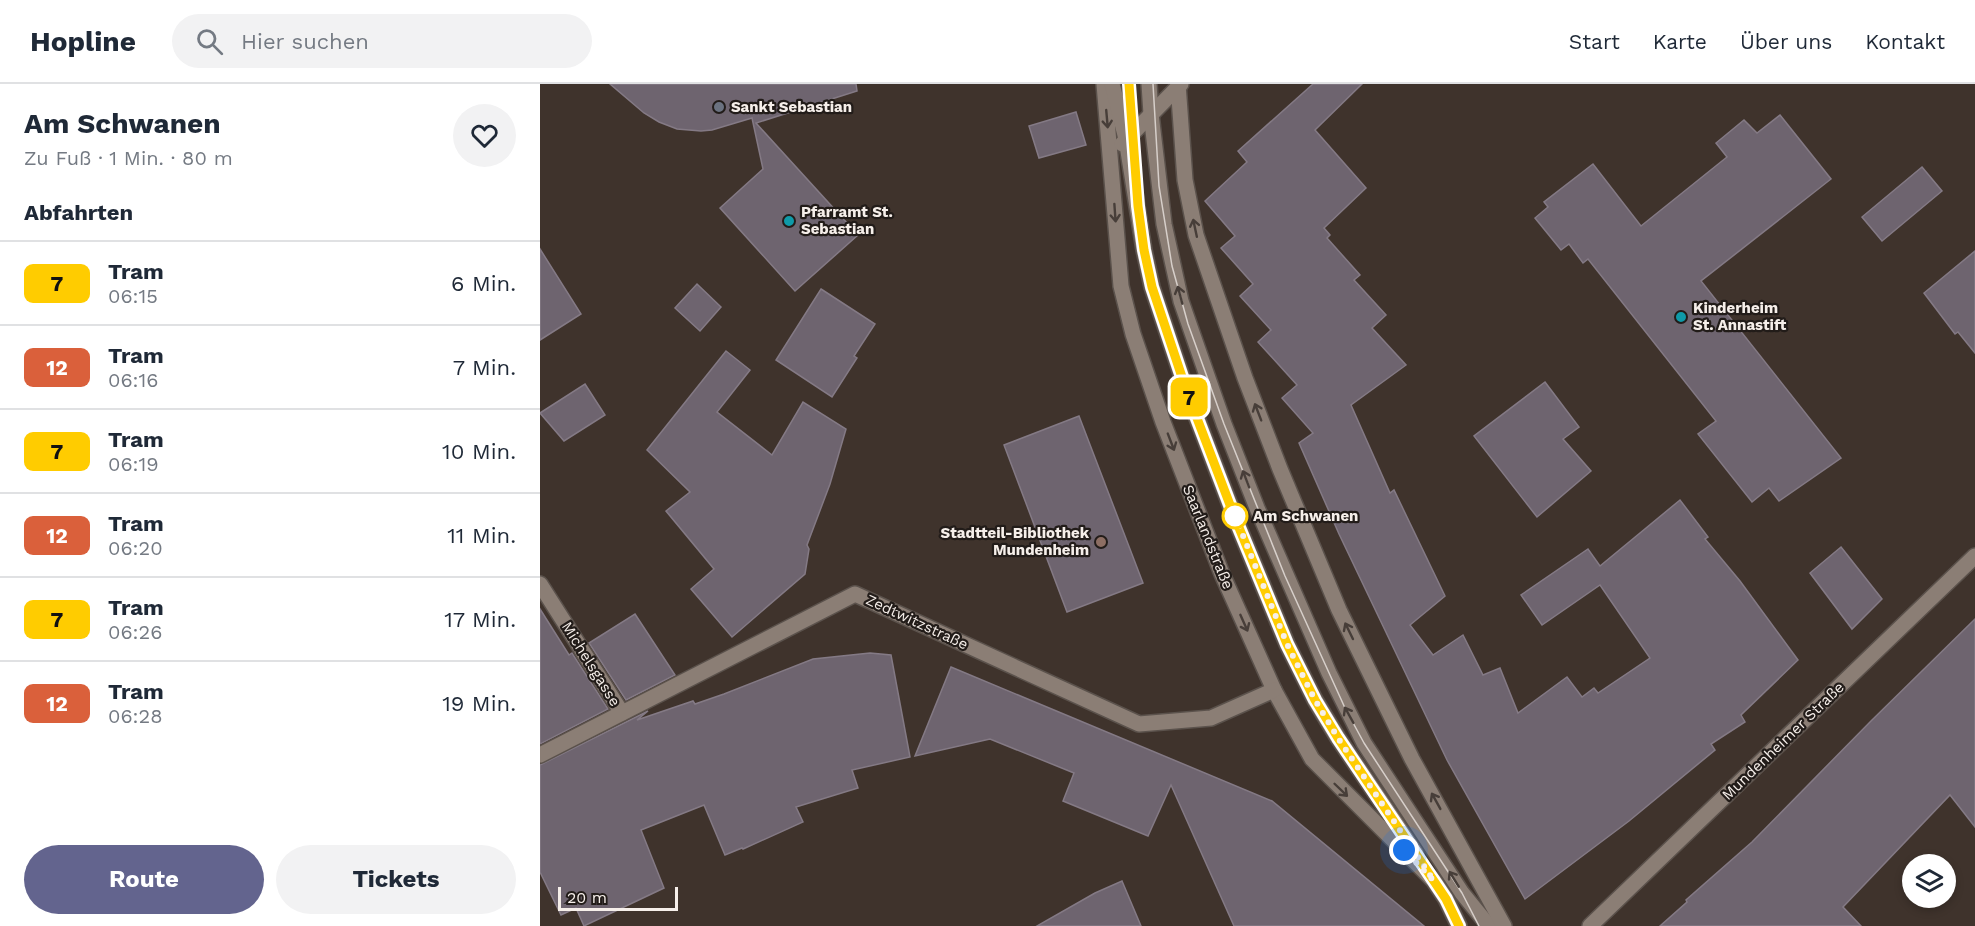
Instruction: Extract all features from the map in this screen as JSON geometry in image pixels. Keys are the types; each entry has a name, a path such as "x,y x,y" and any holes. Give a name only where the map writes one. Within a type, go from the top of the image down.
{"street":[{"name":"Saarlandstraße","path":"1104,84 1121,286 1133,334 1163,422 1222,574 1274,690 1312,759 1434,881 1459,926"},
{"path":"1112,84 1126,139 1144,250 1161,318 1235,518 1287,644 1315,700 1434,881"},
{"path":"1149,84 1150,114 1164,224 1181,301 1224,424 1261,517 1329,673 1364,743 1462,893 1489,926"},
{"path":"1110,155 1179,85"},
{"path":"1179,85 1185,180 1196,235 1245,378 1280,469 1339,610 1412,759 1504,926"},
{"name":"Mundenheimer Straße","path":"1590,926 1975,556"},
{"name":"Michelsgasse","path":"540,584 622,713"},
{"name":"Zedtwitzstraße","path":"540,755 855,594 1139,724 1210,718 1274,690"}],"building":[{"path":"610,84 856,84 857,91 756,123 858,235 795,291 720,208 763,169 752,118 712,130 677,129 644,113"},
{"path":"1313,84 1362,84 1315,130 1366,188 1324,228 1330,235 1327,238 1360,275 1354,280 1386,315 1372,328 1406,365 1351,405 1390,493 1394,490 1445,596 1410,625 1433,655 1463,635 1483,675 1500,668 1518,713 1567,677 1582,697 1594,688 1598,693 1650,658 1600,585 1542,625 1521,595 1588,549 1600,566 1680,500 1708,537 1705,539 1740,581 1798,660 1741,715 1745,722 1711,744 1715,750 1629,821 1525,899 1447,760 1339,534 1299,443 1313,433 1282,398 1297,385 1258,342 1271,330 1240,296 1253,284 1221,248 1235,236 1205,201 1247,162 1238,151"},
{"path":"1076,112 1086,145 1039,158 1029,126"},
{"name":"Kinderheim St. Annastift","path":"1780,115 1831,179 1701,281 1841,458 1779,501 1769,488 1752,502 1698,434 1716,421 1588,259 1583,263 1569,244 1561,250 1535,218 1548,207 1544,202 1593,164 1641,226 1727,157 1716,143 1744,120 1757,133"},
{"path":"1922,167 1942,191 1882,241 1862,217"},
{"path":"540,249 581,314 540,340"},
{"path":"1975,251 1975,353 1958,332 1955,334 1924,293"},
{"path":"697,284 721,307 700,331 675,308"},
{"path":"821,289 875,324 854,356 857,358 832,397 776,360"},
{"path":"726,351 750,370 717,412 772,455 803,402 846,429 830,484 807,545 809,549 805,574 732,637 691,589 714,569 666,511 690,492 647,450"},
{"path":"1545,382 1579,427 1563,439 1591,471 1537,517 1474,436"},
{"path":"585,384 605,415 564,441 540,413"},
{"path":"1079,416 1143,583 1067,612 1004,445"},
{"path":"1841,547 1882,599 1852,629 1810,573"},
{"path":"540,609 569,655 572,653 608,709 540,744"},
{"path":"635,614 675,675 626,700 589,643"},
{"path":"1975,619 1975,827 1950,795 1843,907 1861,926 1660,926 1752,842"},
{"path":"870,653 891,655 910,757 852,770 858,788 796,807 803,822 725,855 704,805 641,830 664,888 584,926 576,908 561,915 540,872 540,765 648,711 637,720 693,701 695,704 724,694 813,659"},
{"path":"951,667 1272,801 1424,926 1234,926 1171,785 1148,836 1063,801 1074,773 990,739 915,756"},
{"path":"1122,881 1141,926 1037,926 1095,893"}],"tram line":[{"path":"1129,84 1138,206 1152,287 1187,392 1235,518 1287,644 1315,700 1446,899 1459,926"},
{"name":"7","path":"1129,84 1138,206 1152,287 1187,392 1235,518 1287,644 1315,700 1446,899 1459,926"},
{"path":"1153,84 1159,186 1172,266 1188,324 1224,424 1285,576 1345,708 1364,743 1462,893 1479,926"}],"place":[{"name":"Sankt Sebastian","path":"719,107"},
{"name":"Pfarramt St. Sebastian","path":"789,221"},
{"name":"Kinderheim St. Annastift","path":"1681,317"},
{"name":"Am Schwanen","path":"1235,516"},
{"name":"Stadtteil-Bibliothek Mundenheim","path":"1101,542"}],"route":[{"path":"1235,516 1287,644 1315,700 1434,881 1404,850"}]}
